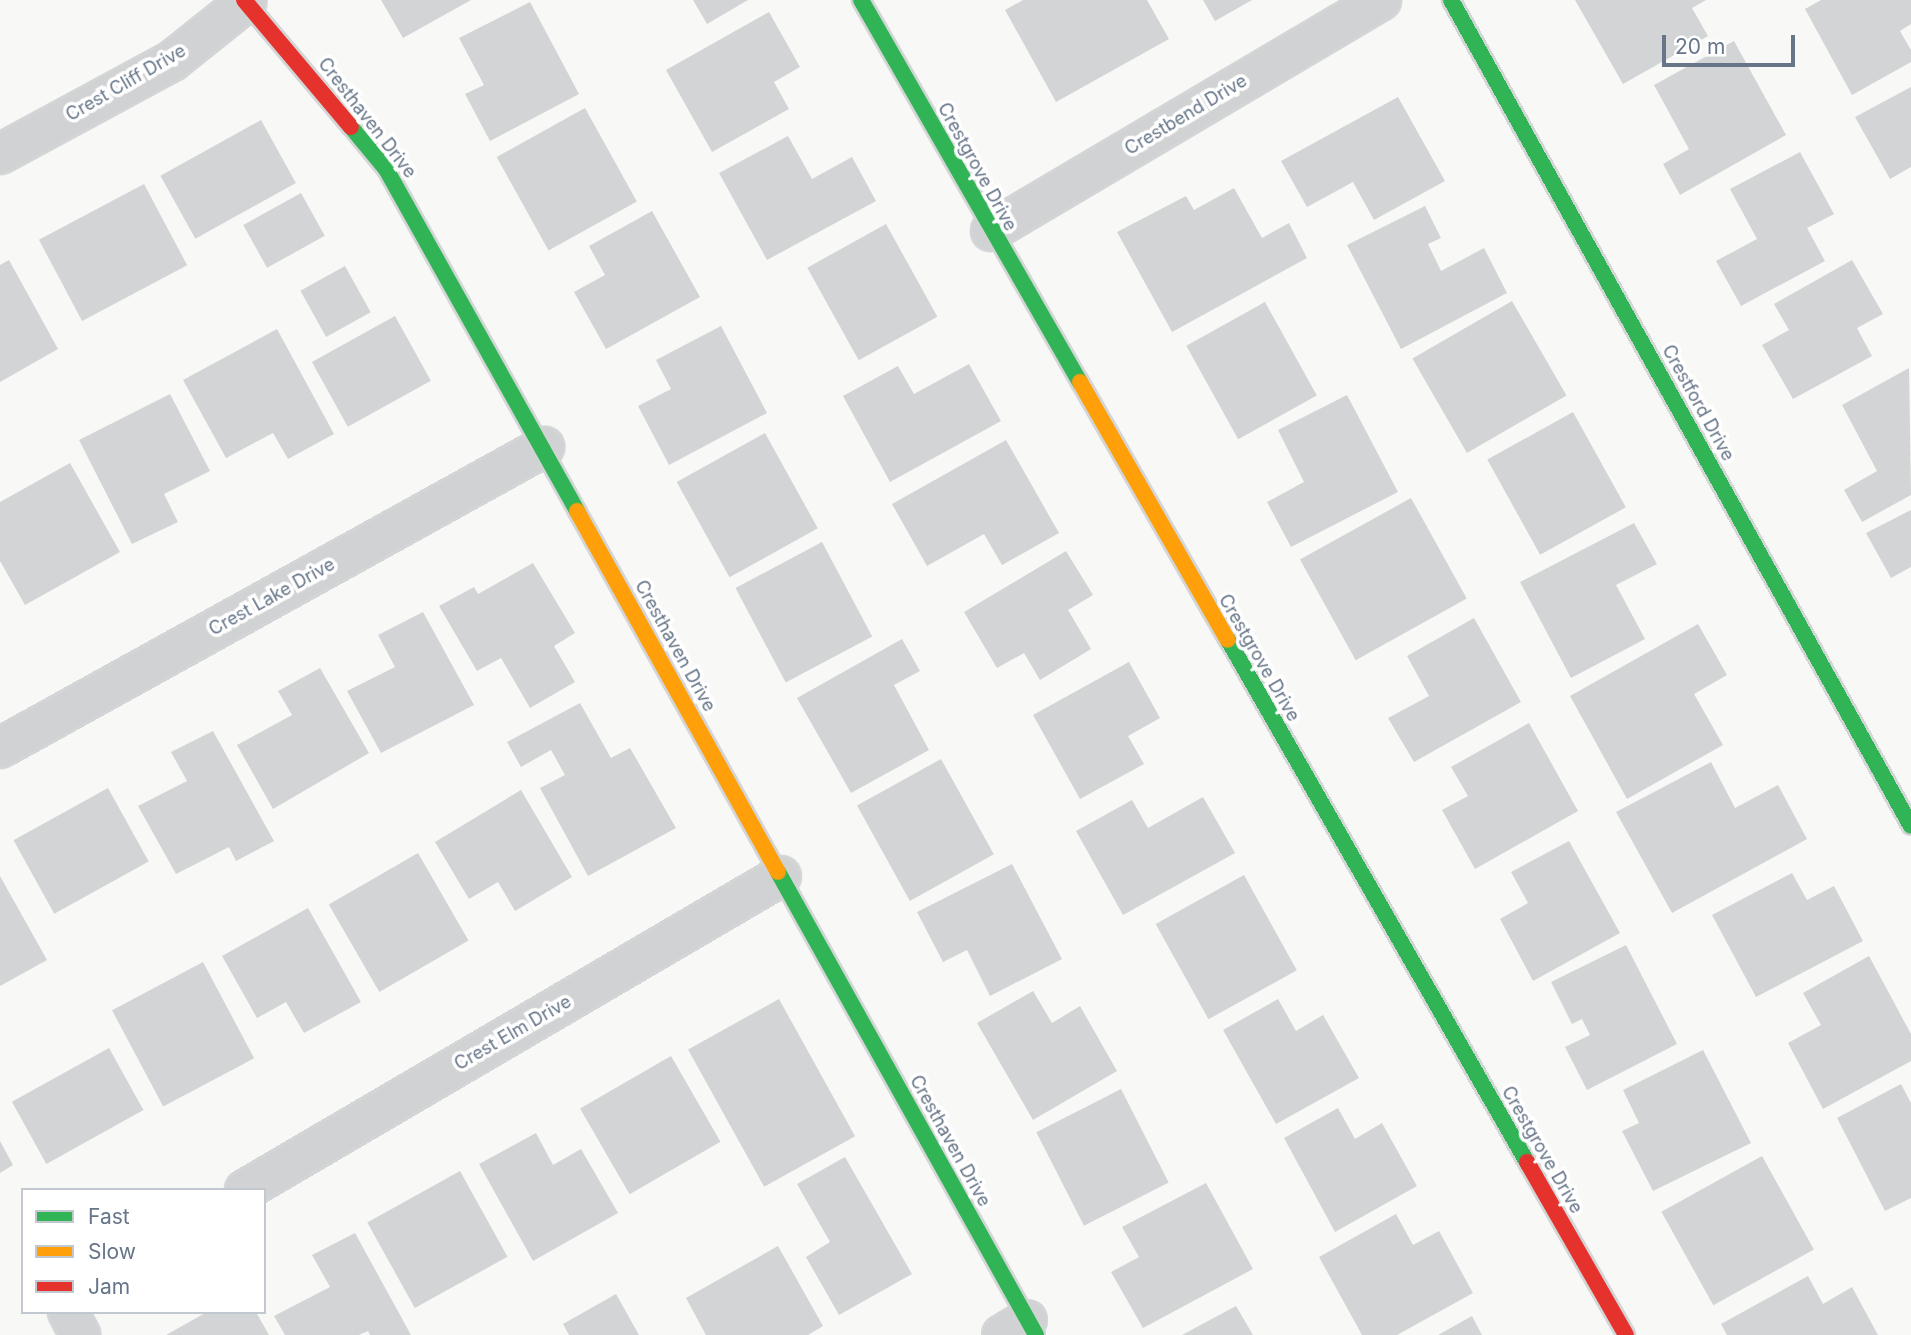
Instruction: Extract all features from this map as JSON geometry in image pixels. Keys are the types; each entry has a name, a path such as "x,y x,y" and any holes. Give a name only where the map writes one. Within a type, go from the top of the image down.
{"street":[{"name":"Crestgrove Drive","path":"861,0 1626,1335"},
{"name":"Crestbend Drive","path":"991,231 1381,0"},
{"name":"Crestford Drive","path":"1451,0 1911,826"},
{"name":"Crest Cliff Drive","path":"0,154 172,61 245,1"},
{"name":"Cresthaven Drive","path":"245,1 386,169 544,447 781,876 1021,1330"},
{"name":"Crest Lake Drive","path":"0,748 544,447"},
{"name":"Crest Elm Drive","path":"248,1188 781,876"},
{"path":"69,1314 80,1335"}],"building":[{"path":"381,0 471,0 403,38"},
{"path":"693,0 748,0 707,24"},
{"path":"1023,0 1147,0 1169,39 1056,102 1005,10"},
{"path":"1203,0 1252,0 1215,21"},
{"path":"1575,0 1706,0 1692,8 1708,36 1623,84"},
{"path":"1821,0 1911,0 1911,24 1900,31 1911,50 1911,62 1852,95 1805,9"},
{"path":"530,2 579,94 490,141 465,94 484,85 459,38"},
{"path":"769,12 800,67 774,82 789,109 712,152 666,70"},
{"path":"1734,41 1786,135 1680,195 1663,164 1689,149 1654,85"},
{"path":"1911,87 1911,167 1890,179 1855,117"},
{"path":"1398,97 1445,181 1374,220 1353,182 1307,207 1281,161"},
{"path":"585,108 637,202 549,251 497,157"},
{"path":"261,120 296,183 195,239 160,176"},
{"path":"788,136 812,179 852,157 876,201 767,260 719,173"},
{"path":"1800,152 1834,214 1807,228 1825,261 1741,306 1716,261 1757,239 1730,189"},
{"path":"144,184 187,265 82,321 39,240"},
{"path":"1234,188 1262,238 1289,223 1307,258 1172,332 1117,232 1186,196 1194,210"},
{"path":"301,193 325,236 267,268 243,225"},
{"path":"1425,206 1441,238 1428,244 1441,271 1484,248 1507,293 1401,349 1347,245"},
{"path":"652,211 700,297 606,349 574,292 605,275 589,246"},
{"path":"886,224 937,317 859,360 807,268"},
{"path":"9,260 58,349 0,382 0,265"},
{"path":"1852,260 1883,314 1857,328 1872,356 1793,399 1762,345 1789,330 1774,304"},
{"path":"345,266 371,312 326,337 300,291"},
{"path":"1512,301 1566,395 1467,453 1412,358"},
{"path":"1265,302 1317,396 1238,439 1186,346"},
{"path":"395,316 431,381 348,427 312,362"},
{"path":"721,326 767,413 669,465 638,406 671,389 656,360"},
{"path":"277,329 334,434 288,459 273,433 226,458 183,380"},
{"path":"969,364 1001,421 890,482 843,396 898,366 914,394"},
{"path":"1909,368 1911,495 1862,522 1844,490 1877,471 1842,405"},
{"path":"170,394 210,471 164,494 178,522 132,544 79,440"},
{"path":"1347,395 1398,492 1291,547 1267,502 1304,482 1278,430"},
{"path":"1573,412 1626,507 1540,555 1487,460"},
{"path":"765,433 818,528 730,577 677,482"},
{"path":"1006,440 1059,533 1002,565 984,534 927,566 892,504"},
{"path":"70,463 120,552 25,605 0,561 0,502"},
{"path":"1411,498 1467,599 1356,660 1300,560"},
{"path":"1911,510 1911,567 1891,578 1866,533"},
{"path":"1634,523 1657,564 1616,585 1645,639 1571,678 1520,582"},
{"path":"822,542 872,636 786,682 735,588"},
{"path":"1066,551 1093,595 1068,610 1091,649 1040,680 1024,653 997,668 964,612"},
{"path":"533,563 575,633 554,646 575,682 530,708 501,658 477,671 439,606 474,587 478,594"},
{"path":"423,612 474,705 381,753 347,691 395,667 378,635"},
{"path":"1474,618 1521,702 1414,762 1388,718 1429,696 1407,656"},
{"path":"1698,624 1727,675 1694,694 1723,745 1627,799 1570,696"},
{"path":"902,639 920,671 894,685 929,750 851,793 797,698"},
{"path":"1129,662 1160,718 1128,736 1144,764 1080,799 1033,715"},
{"path":"320,668 369,753 273,809 237,745 292,715 278,691"},
{"path":"580,703 611,758 630,748 676,828 588,876 540,788 565,775 551,750 521,767 507,742"},
{"path":"1529,723 1578,811 1475,869 1442,810 1468,796 1451,767"},
{"path":"213,731 274,841 236,861 229,847 176,874 138,806 187,781 171,752"},
{"path":"941,759 994,854 910,901 857,806"},
{"path":"1711,762 1735,808 1778,785 1807,839 1672,913 1616,812"},
{"path":"108,788 149,861 54,914 14,840"},
{"path":"521,790 572,877 515,911 498,882 469,899 435,842"},
{"path":"1203,797 1235,853 1123,915 1076,831 1132,800 1148,828"},
{"path":"1569,841 1620,933 1533,981 1500,919 1528,903 1511,872"},
{"path":"418,853 468,940 379,992 329,904"},
{"path":"1012,864 1062,959 990,996 967,950 943,962 917,912"},
{"path":"1792,873 1807,900 1834,886 1863,941 1756,997 1712,915"},
{"path":"1244,875 1297,970 1209,1019 1156,924"},
{"path":"0,876 47,960 0,986"},
{"path":"308,908 361,1002 304,1033 286,1002 257,1018 222,956"},
{"path":"1626,945 1677,1044 1587,1090 1565,1047 1590,1035 1582,1019 1572,1024 1551,982"},
{"path":"1869,956 1911,1034 1911,1061 1823,1109 1788,1043 1821,1025 1803,993"},
{"path":"203,962 254,1058 163,1107 112,1010"},
{"path":"1033,991 1052,1023 1080,1006 1117,1071 1033,1120 977,1023"},
{"path":"779,999 855,1136 764,1187 688,1049"},
{"path":"1278,999 1296,1031 1323,1015 1359,1078 1276,1124 1223,1030"},
{"path":"109,1048 143,1110 46,1164 12,1102"},
{"path":"1703,1050 1751,1143 1653,1191 1622,1131 1639,1123 1623,1090"},
{"path":"671,1056 720,1142 630,1194 580,1108"},
{"path":"1901,1084 1911,1103 1911,1198 1885,1211 1837,1118"},
{"path":"1121,1089 1169,1183 1084,1226 1036,1132"},
{"path":"1338,1108 1355,1139 1382,1123 1417,1186 1335,1232 1284,1138"},
{"path":"536,1133 553,1165 581,1149 618,1213 533,1261 479,1164"},
{"path":"0,1141 13,1165 0,1173"},
{"path":"1762,1156 1814,1250 1713,1305 1661,1212"},
{"path":"845,1157 912,1274 839,1315 806,1257 830,1242 797,1184"},
{"path":"460,1171 508,1257 415,1308 367,1222"},
{"path":"1206,1183 1253,1269 1143,1328 1111,1272 1139,1257 1122,1227"},
{"path":"1396,1214 1413,1245 1439,1231 1473,1293 1397,1335 1362,1335 1319,1257"},
{"path":"355,1233 411,1335 370,1335 368,1331 359,1335 285,1335 274,1316 330,1287 312,1255"},
{"path":"778,1246 823,1326 808,1335 706,1335 686,1298"},
{"path":"1808,1276 1823,1304 1852,1287 1878,1335 1727,1335 1721,1324"},
{"path":"616,1294 639,1335 569,1335 563,1324"},
{"path":"1236,1306 1253,1335 1182,1335"},
{"path":"203,1314 257,1314 269,1335 166,1335"},
{"path":"1472,1316 1482,1335 1438,1335"}],"traffic: fast":[{"path":"861,0 1080,382"},
{"path":"1451,0 1911,826"},
{"path":"351,127 386,169 577,511"},
{"path":"1228,640 1527,1162"},
{"path":"778,872 1036,1335"}],"traffic: slow":[{"path":"1080,382 1228,640"},
{"path":"577,511 778,872"}],"traffic: jam":[{"path":"244,0 351,127"},
{"path":"1527,1162 1626,1335"}]}
